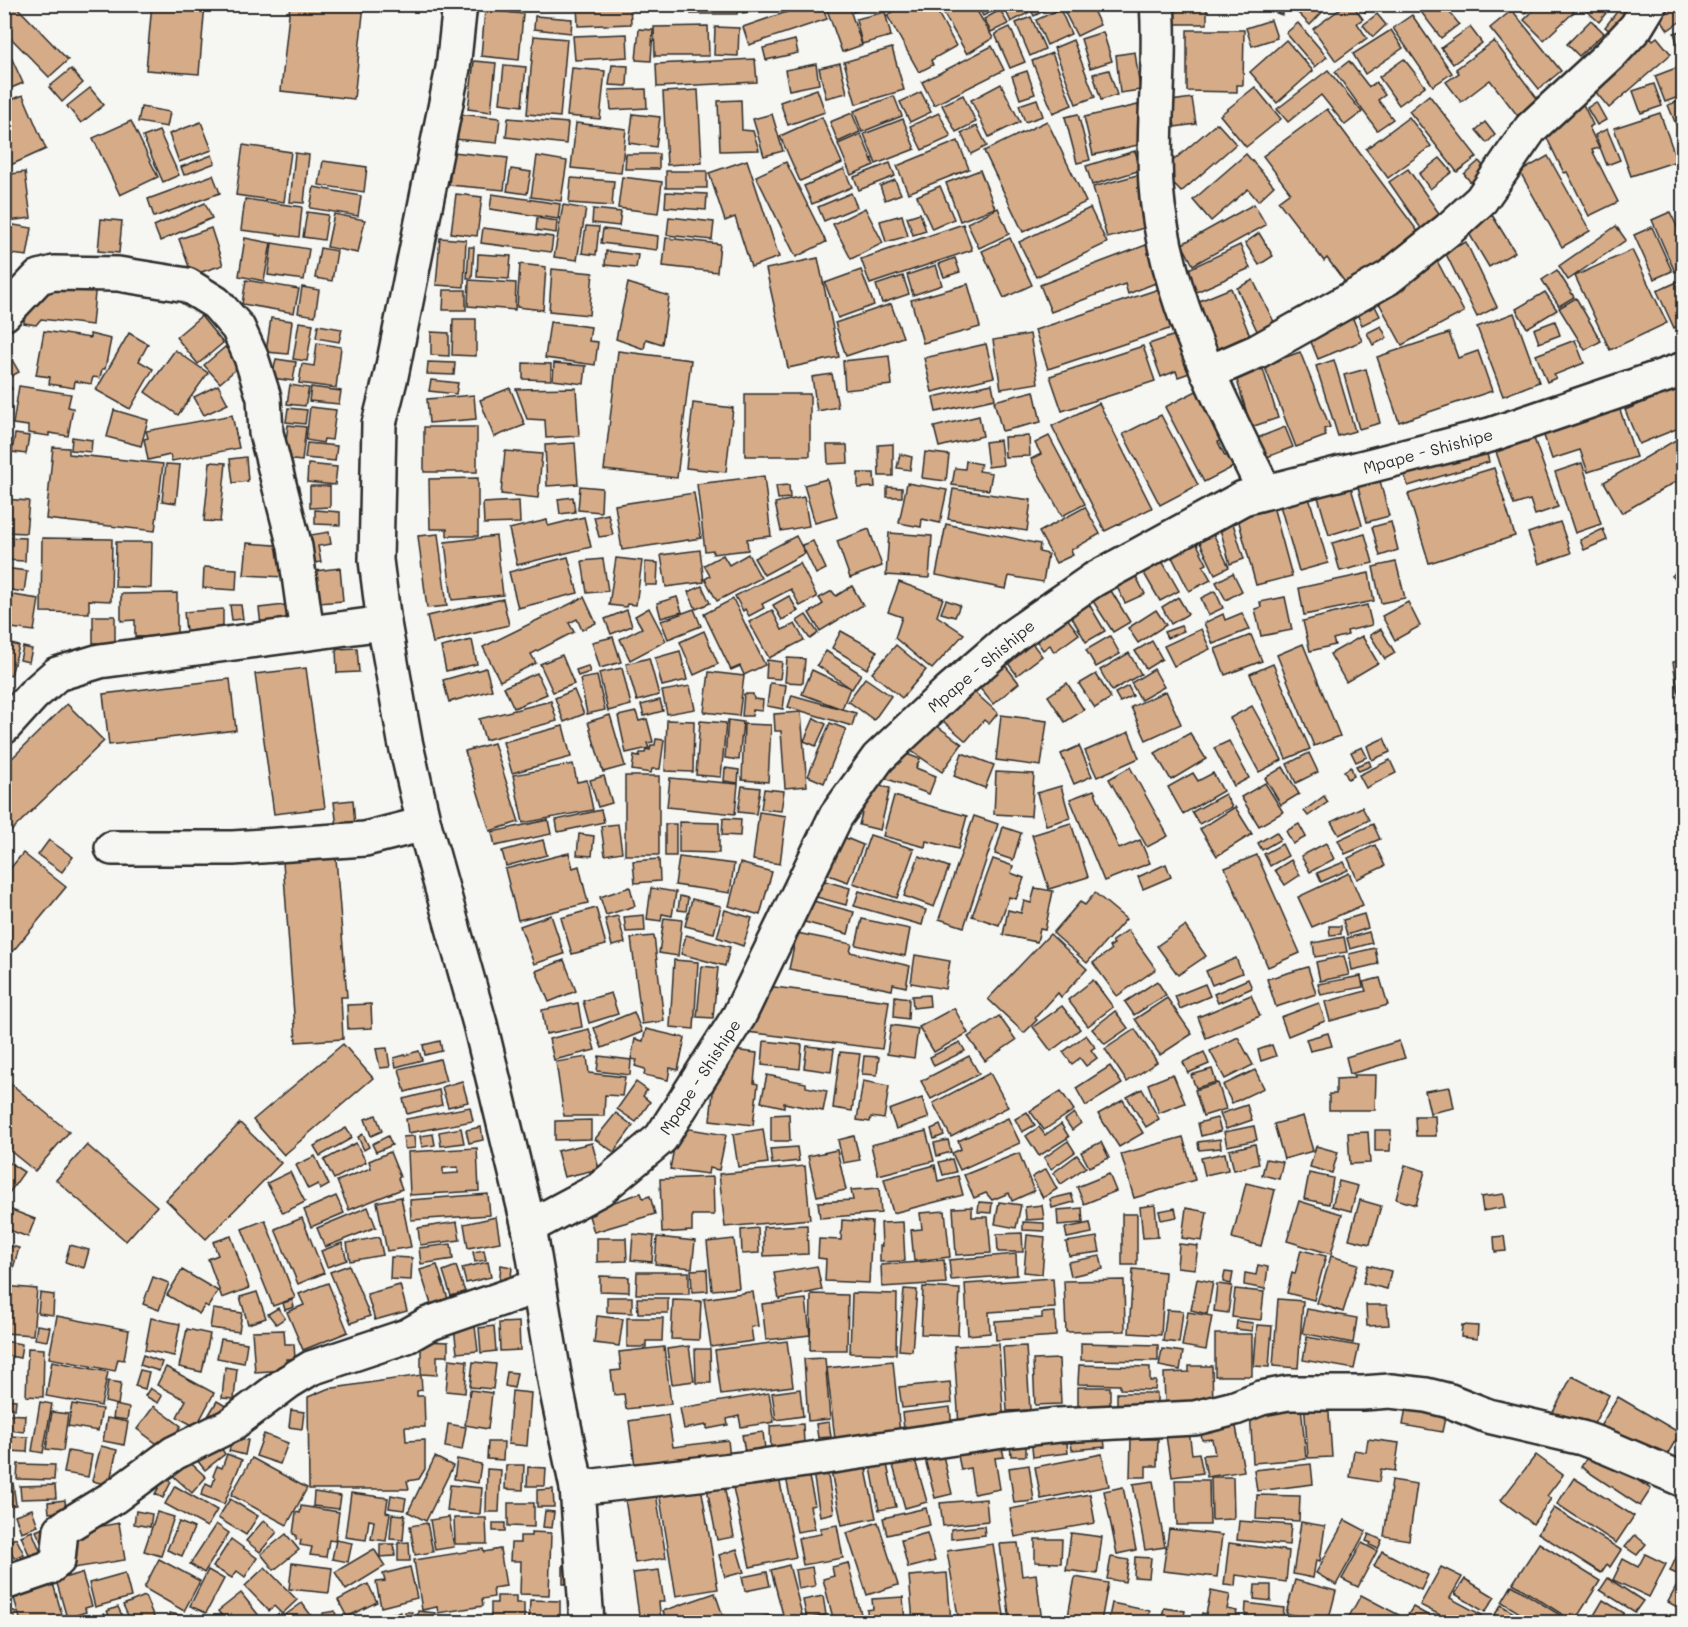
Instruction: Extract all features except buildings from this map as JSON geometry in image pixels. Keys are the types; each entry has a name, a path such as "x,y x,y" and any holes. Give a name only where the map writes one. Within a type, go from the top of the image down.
{"street":[{"path":"460,4 453,68 391,376 379,424 376,560 384,623 405,741 424,824 480,1024 529,1227 557,1392 577,1488 587,1623"},
{"path":"1157,4 1160,38 1155,144 1156,187 1169,260 1183,309 1208,373 1265,492"},
{"path":"1208,373 1258,351 1388,278 1449,229 1481,200 1531,128 1611,54 1636,27 1650,4"},
{"path":"4,314 39,277 54,273 118,274 188,285 216,303 238,328 251,357 264,398 266,433 295,547 307,633"},
{"name":"Mpape - Shishipe","path":"529,1227 600,1189 661,1138 740,1016 836,816 878,758 1014,634 1093,580 1243,498 1490,435 1683,369"},
{"path":"4,727 33,694 57,674 100,661 384,623"},
{"path":"112,848 233,848 365,840 424,824"},
{"path":"4,1583 48,1568 58,1560 61,1530 114,1497 147,1471 174,1454 229,1426 288,1382 311,1368 407,1336 428,1324 538,1286"},
{"path":"577,1488 750,1468 1003,1431 1196,1418 1235,1408 1261,1398 1287,1393 1390,1391 1426,1395 1450,1401 1488,1416 1582,1438 1683,1480"}]}
